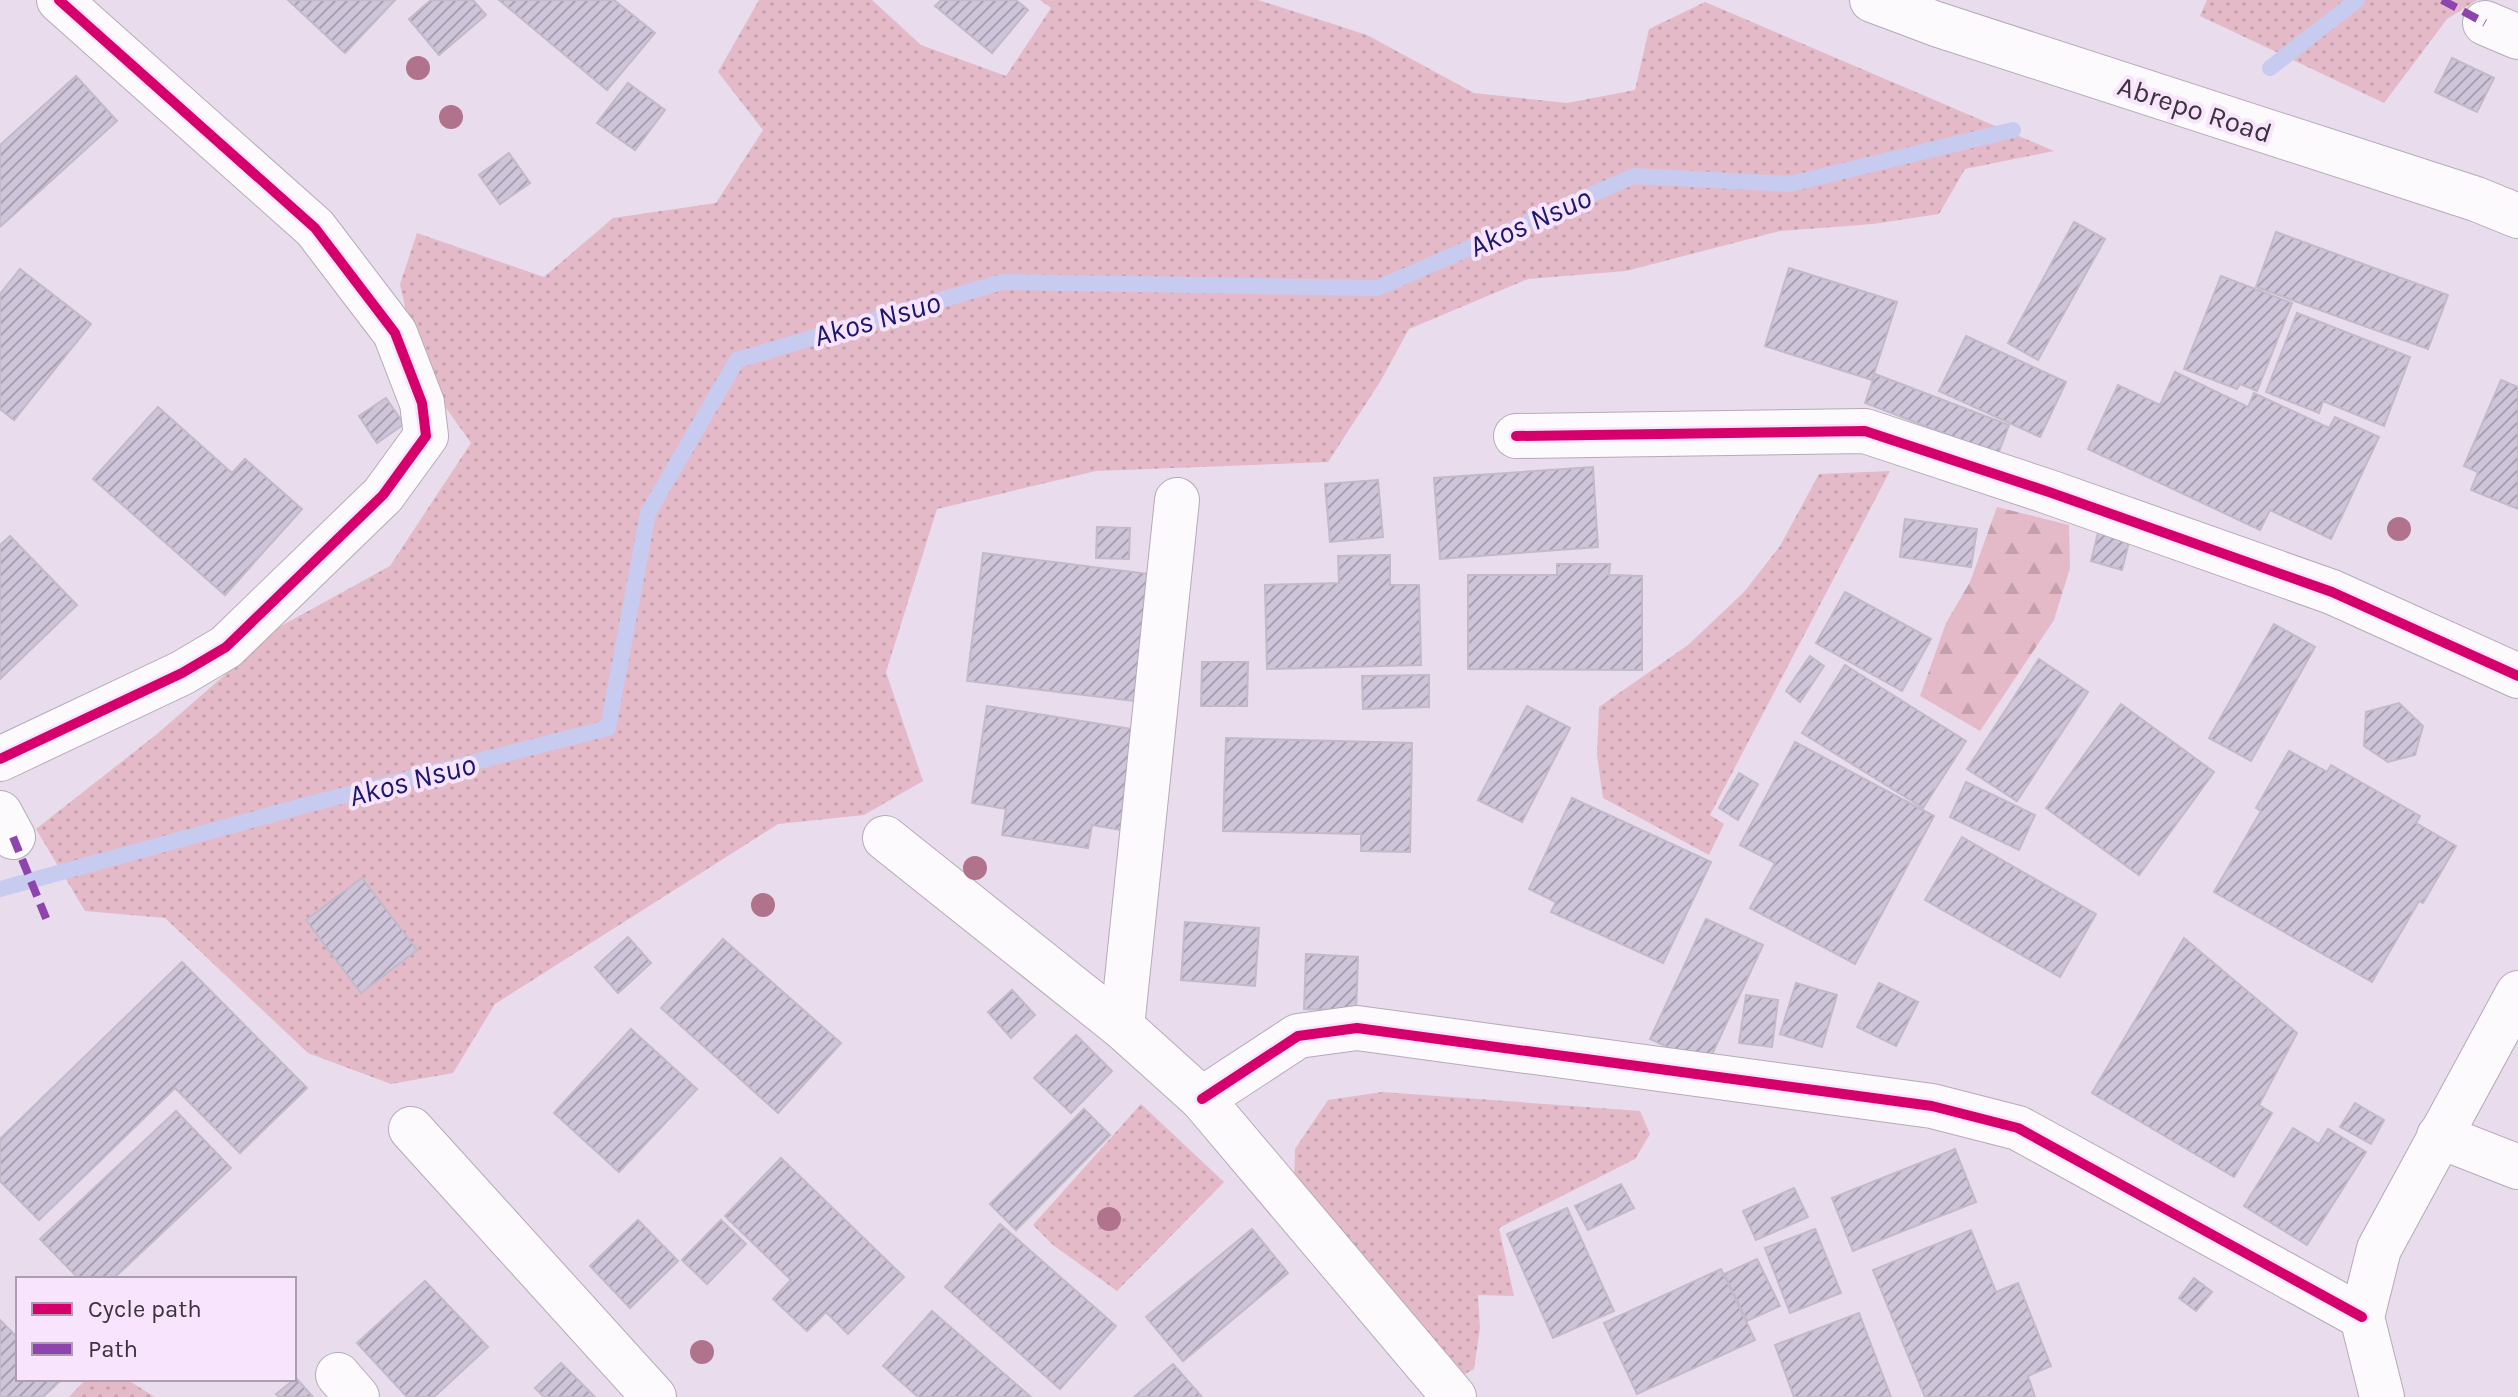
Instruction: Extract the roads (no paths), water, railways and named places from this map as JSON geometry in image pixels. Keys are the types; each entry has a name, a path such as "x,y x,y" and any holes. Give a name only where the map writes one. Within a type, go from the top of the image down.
{"street":[{"path":"0,759 182,673 226,647 383,495 426,436 422,403 395,333 315,228 59,0"},
{"name":"Abrepo Road","path":"1872,0 1936,24 2476,199 2518,216"},
{"path":"1516,436 1865,431 2332,592 2518,676"},
{"path":"1122,1027 1177,500"},
{"path":"885,838 1122,1027 1202,1099 1454,1397"},
{"path":"2382,1397 2362,1317 2379,1249 2518,993"},
{"path":"1202,1099 1298,1036 1357,1028 1932,1106 2018,1128 2362,1317"},
{"path":"411,1129 654,1397"},
{"path":"2439,1136 2518,1167"}],"waterway":[{"name":"Akos Nsuo","path":"2270,68 2357,0"},
{"name":"Akos Nsuo","path":"0,889 310,804 608,728 648,513 737,360 1002,282 1378,288 1634,176 1790,184 2013,130"}]}
